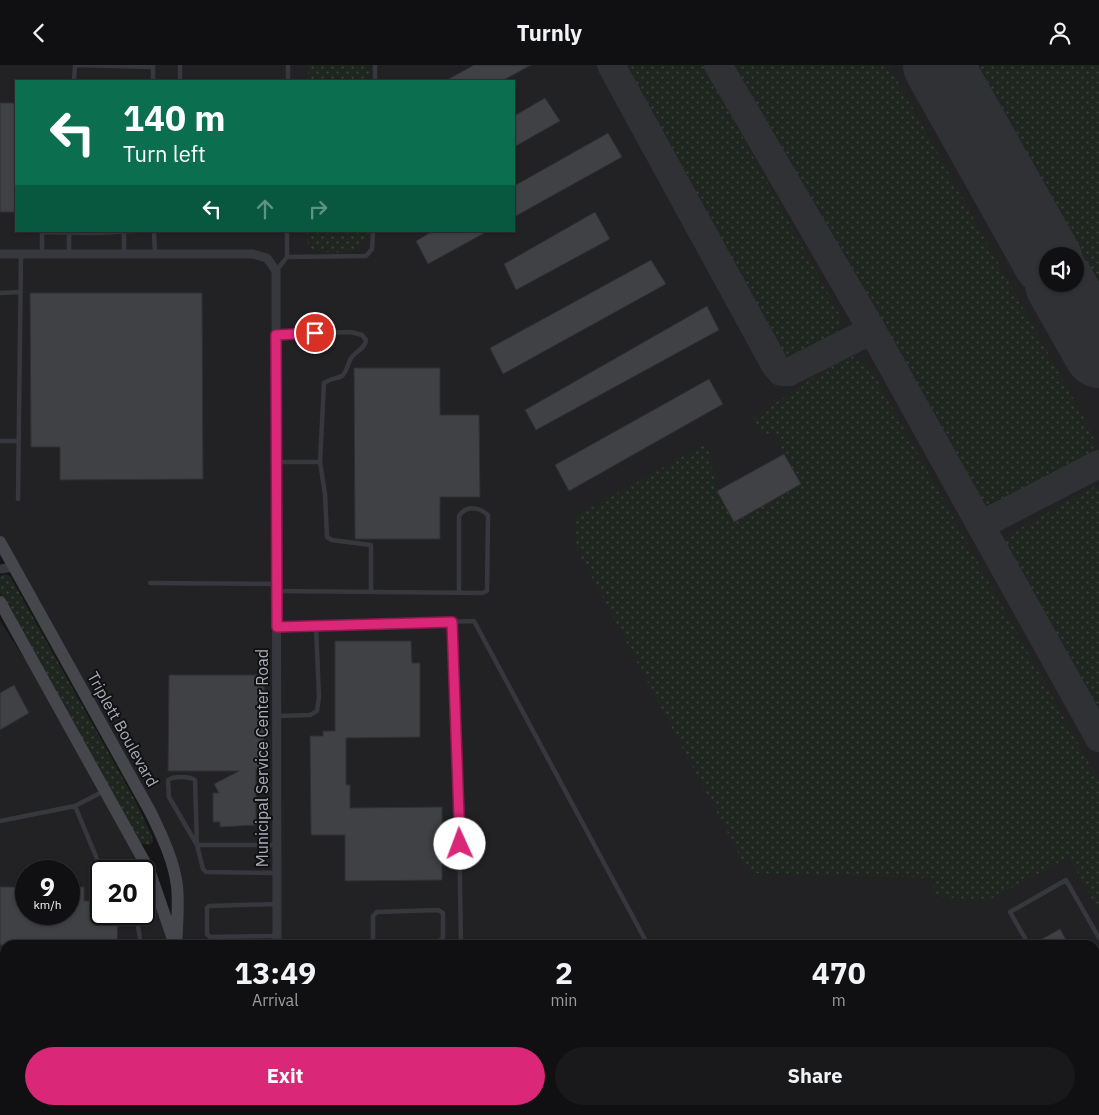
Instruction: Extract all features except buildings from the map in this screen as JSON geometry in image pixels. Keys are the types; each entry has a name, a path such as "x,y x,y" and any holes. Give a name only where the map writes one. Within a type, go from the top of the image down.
{"main road":[{"name":"Triplett Boulevard","path":"0,542 162,835 177,887 176,940"},
{"name":"Triplett Boulevard","path":"0,602 143,860"},
{"name":"Triplett Boulevard","path":"155,898 174,940"}],"street":[{"path":"0,254 253,254 267,258 276,271"},
{"name":"Municipal Service Center Road","path":"276,271 277,940"},
{"path":"0,569 14,567"}],"lane":[{"path":"74,80 74,65 153,66 152,80"},
{"path":"180,65 180,80"},
{"path":"288,65 288,80"},
{"path":"375,65 375,80"},
{"path":"42,254 42,232 124,232 124,254"},
{"path":"69,232 69,254"},
{"path":"154,232 155,254"},
{"path":"276,271 287,257 288,232"},
{"path":"287,257 366,256 372,249 373,232"},
{"path":"18,499 21,254"},
{"path":"0,293 21,293"},
{"path":"276,335 350,332 362,335 366,340 363,348 350,359 344,374 324,383 320,461 325,494 327,537 332,540 372,545 371,592"},
{"path":"0,441 18,441"},
{"path":"276,462 320,461"},
{"path":"150,583 371,592 459,593 482,593 487,591 488,515 483,510 469,509 462,511 459,516 459,593"},
{"path":"277,627 474,621 645,940"},
{"path":"452,622 458,761 461,940"},
{"path":"277,716 310,715 317,711 319,697 316,626"},
{"path":"197,845 169,797 169,778 191,778 194,780 197,845 204,869 209,873 277,873"},
{"path":"0,821 75,806 105,791"},
{"path":"75,806 97,860"},
{"path":"197,845 277,845"},
{"path":"1026,940 1010,912 1066,880 1099,938"},
{"path":"277,904 210,906 207,908 207,934 210,937 277,940"},
{"path":"373,940 374,916 377,913 438,910 443,913 443,937 440,940"},
{"path":"138,925 140,940"}],"shaded area":[{"path":"0,65 1099,65 1099,940 176,940 173,868 0,542"},
{"path":"308,65 370,65 370,80 308,80"},
{"path":"616,65 703,65 841,317 840,329 834,342 796,363 782,360 772,348"},
{"path":"728,65 889,65 1091,431 1094,447 1086,461 995,510 984,511 971,503"},
{"path":"971,65 1099,65 1099,295 1084,268 1084,247 1072,247"},
{"path":"307,232 370,232 365,242 354,250 325,252 312,250 307,241"},
{"path":"847,355 864,360 875,376 1099,781 1099,911 1069,857 985,902 931,895 936,878 749,873 576,547 574,517 707,443 717,491 735,522 801,484 784,454 775,431 768,434 761,432 753,425 753,418"},
{"path":"1099,484 1099,734 1004,562 1001,550 1003,543 1010,534"},
{"path":"5,574 10,576 135,800 152,836 153,842 149,845 140,843 0,593 0,576"},
{"path":"0,621 72,731 133,840 141,860 90,860 90,925 155,925 155,895 173,940 0,940"}],"taxiway":[{"path":"611,65 775,365 781,372 789,372 872,330"},
{"path":"718,65 872,330 1099,738"},
{"path":"981,525 1099,464"}],"runway":[{"path":"938,65 1040,247"},
{"path":"1065,292 1099,353"}],"route":[{"path":"315,333 276,335 277,627 452,622 460,844"}]}
